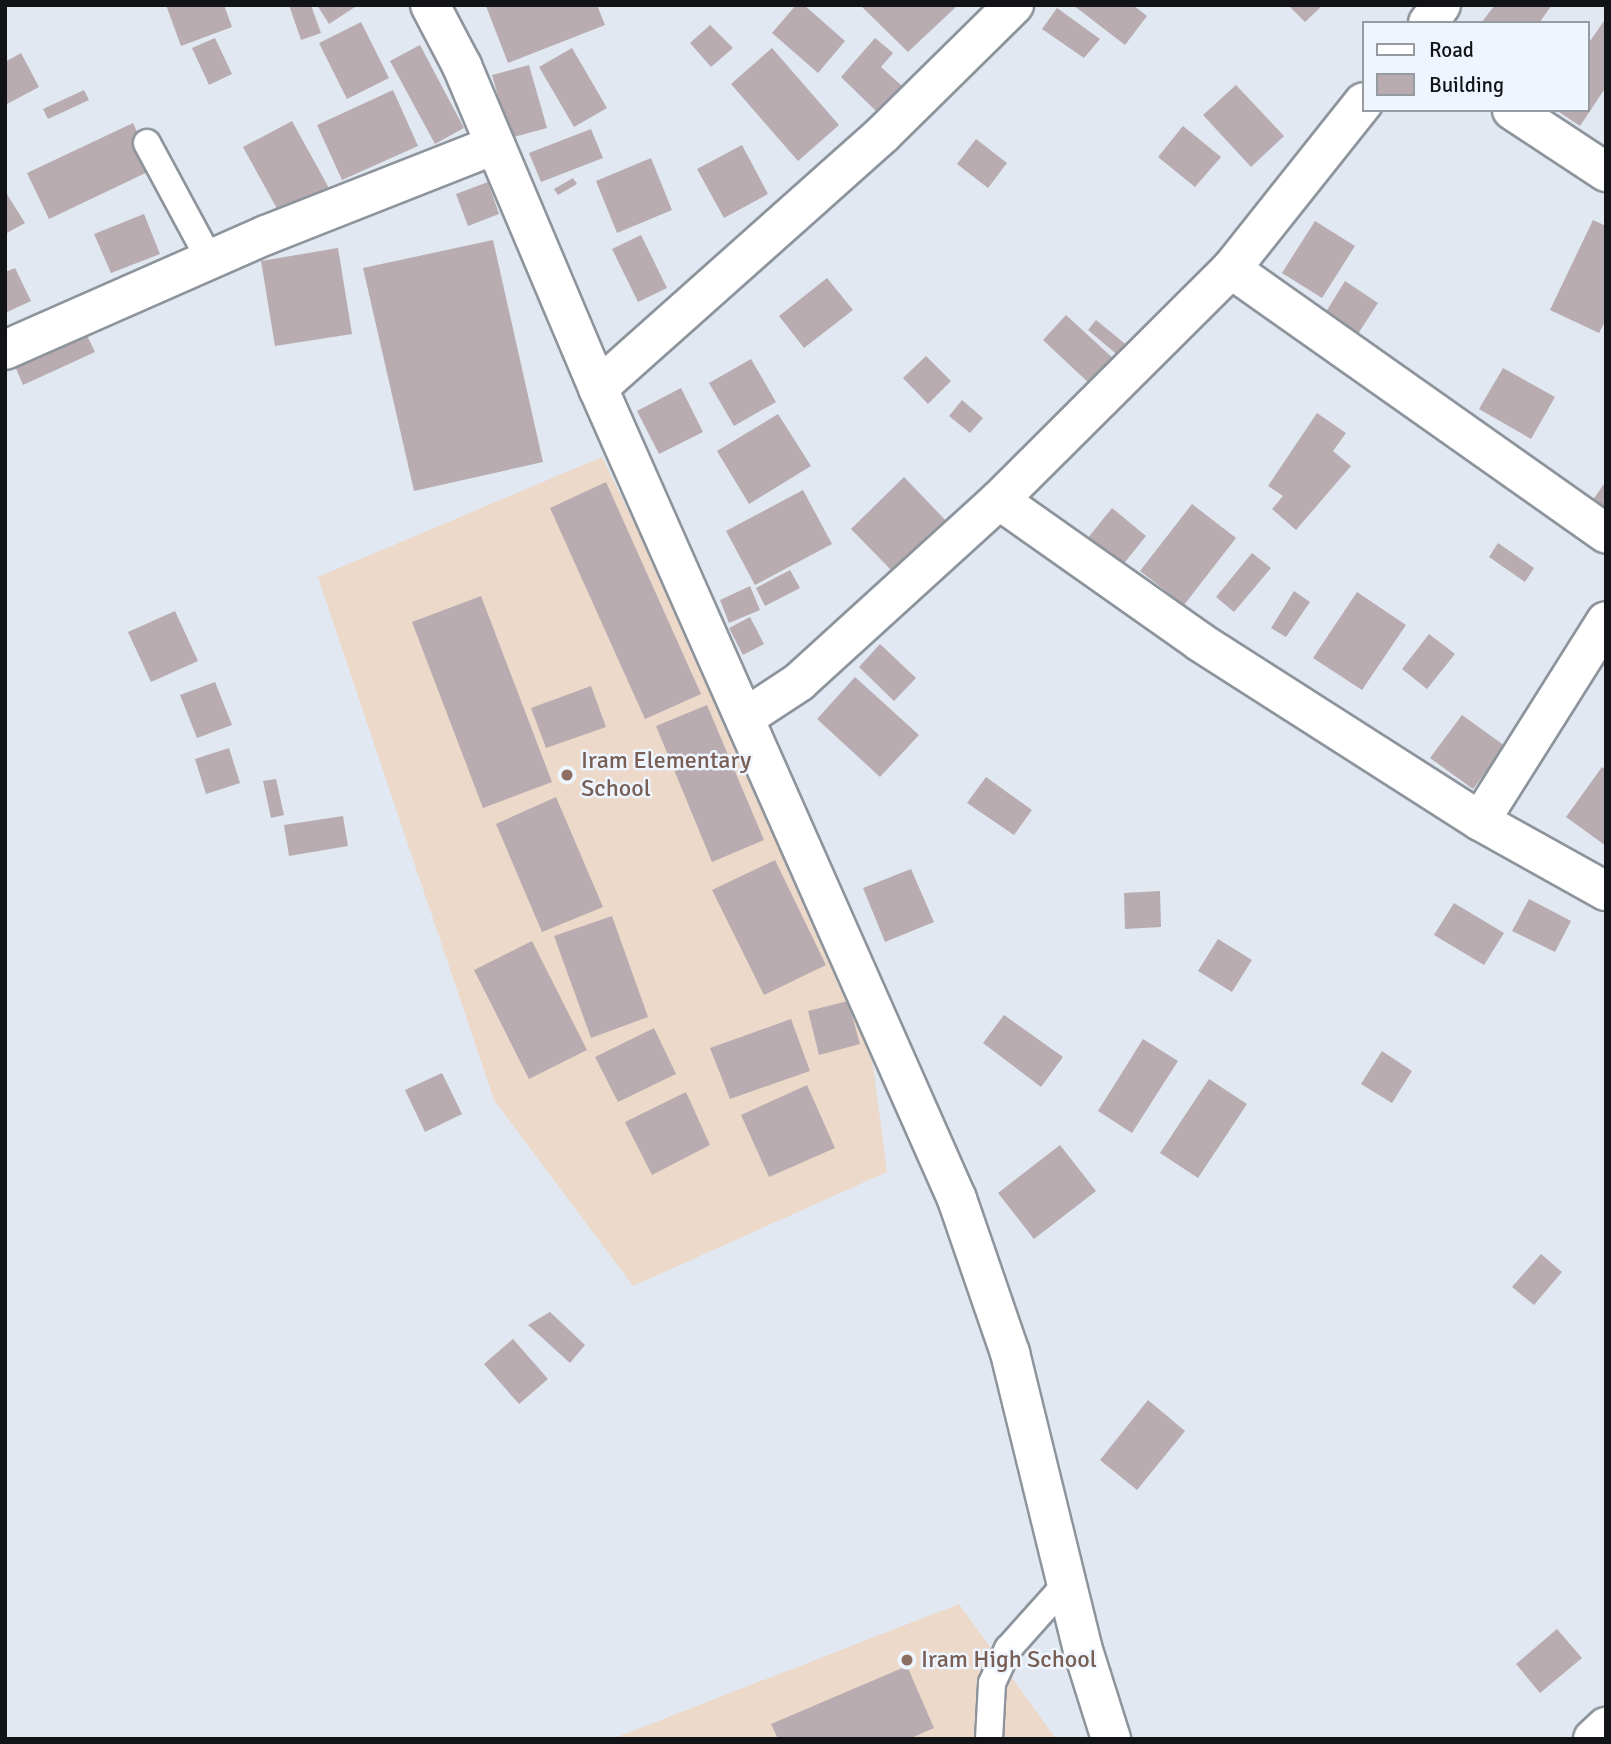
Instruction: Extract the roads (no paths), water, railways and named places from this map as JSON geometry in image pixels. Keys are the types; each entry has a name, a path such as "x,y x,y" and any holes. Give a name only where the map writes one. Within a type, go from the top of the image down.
{"street":[{"path":"430,5 495,145 598,388 746,717 957,1199 1010,1353 1067,1583 1111,1739"},
{"path":"598,388 883,134 1014,5"},
{"path":"1429,21 1441,5"},
{"path":"746,717 799,682 999,500 1231,269 1362,105"},
{"path":"1515,112 1606,172"},
{"path":"5,350 210,260 495,145"},
{"path":"1231,269 1606,534"},
{"path":"999,500 1200,642 1480,821 1606,891"},
{"path":"1480,821 1606,621"},
{"path":"1593,1739 1606,1727"}],"lane":[{"path":"147,143 210,260"},
{"path":"989,1739 992,1683 1008,1649 1067,1583"}],"place":[{"name":"Iram Elementary School","path":"567,775"},
{"name":"Iram High School","path":"907,1660"}]}
